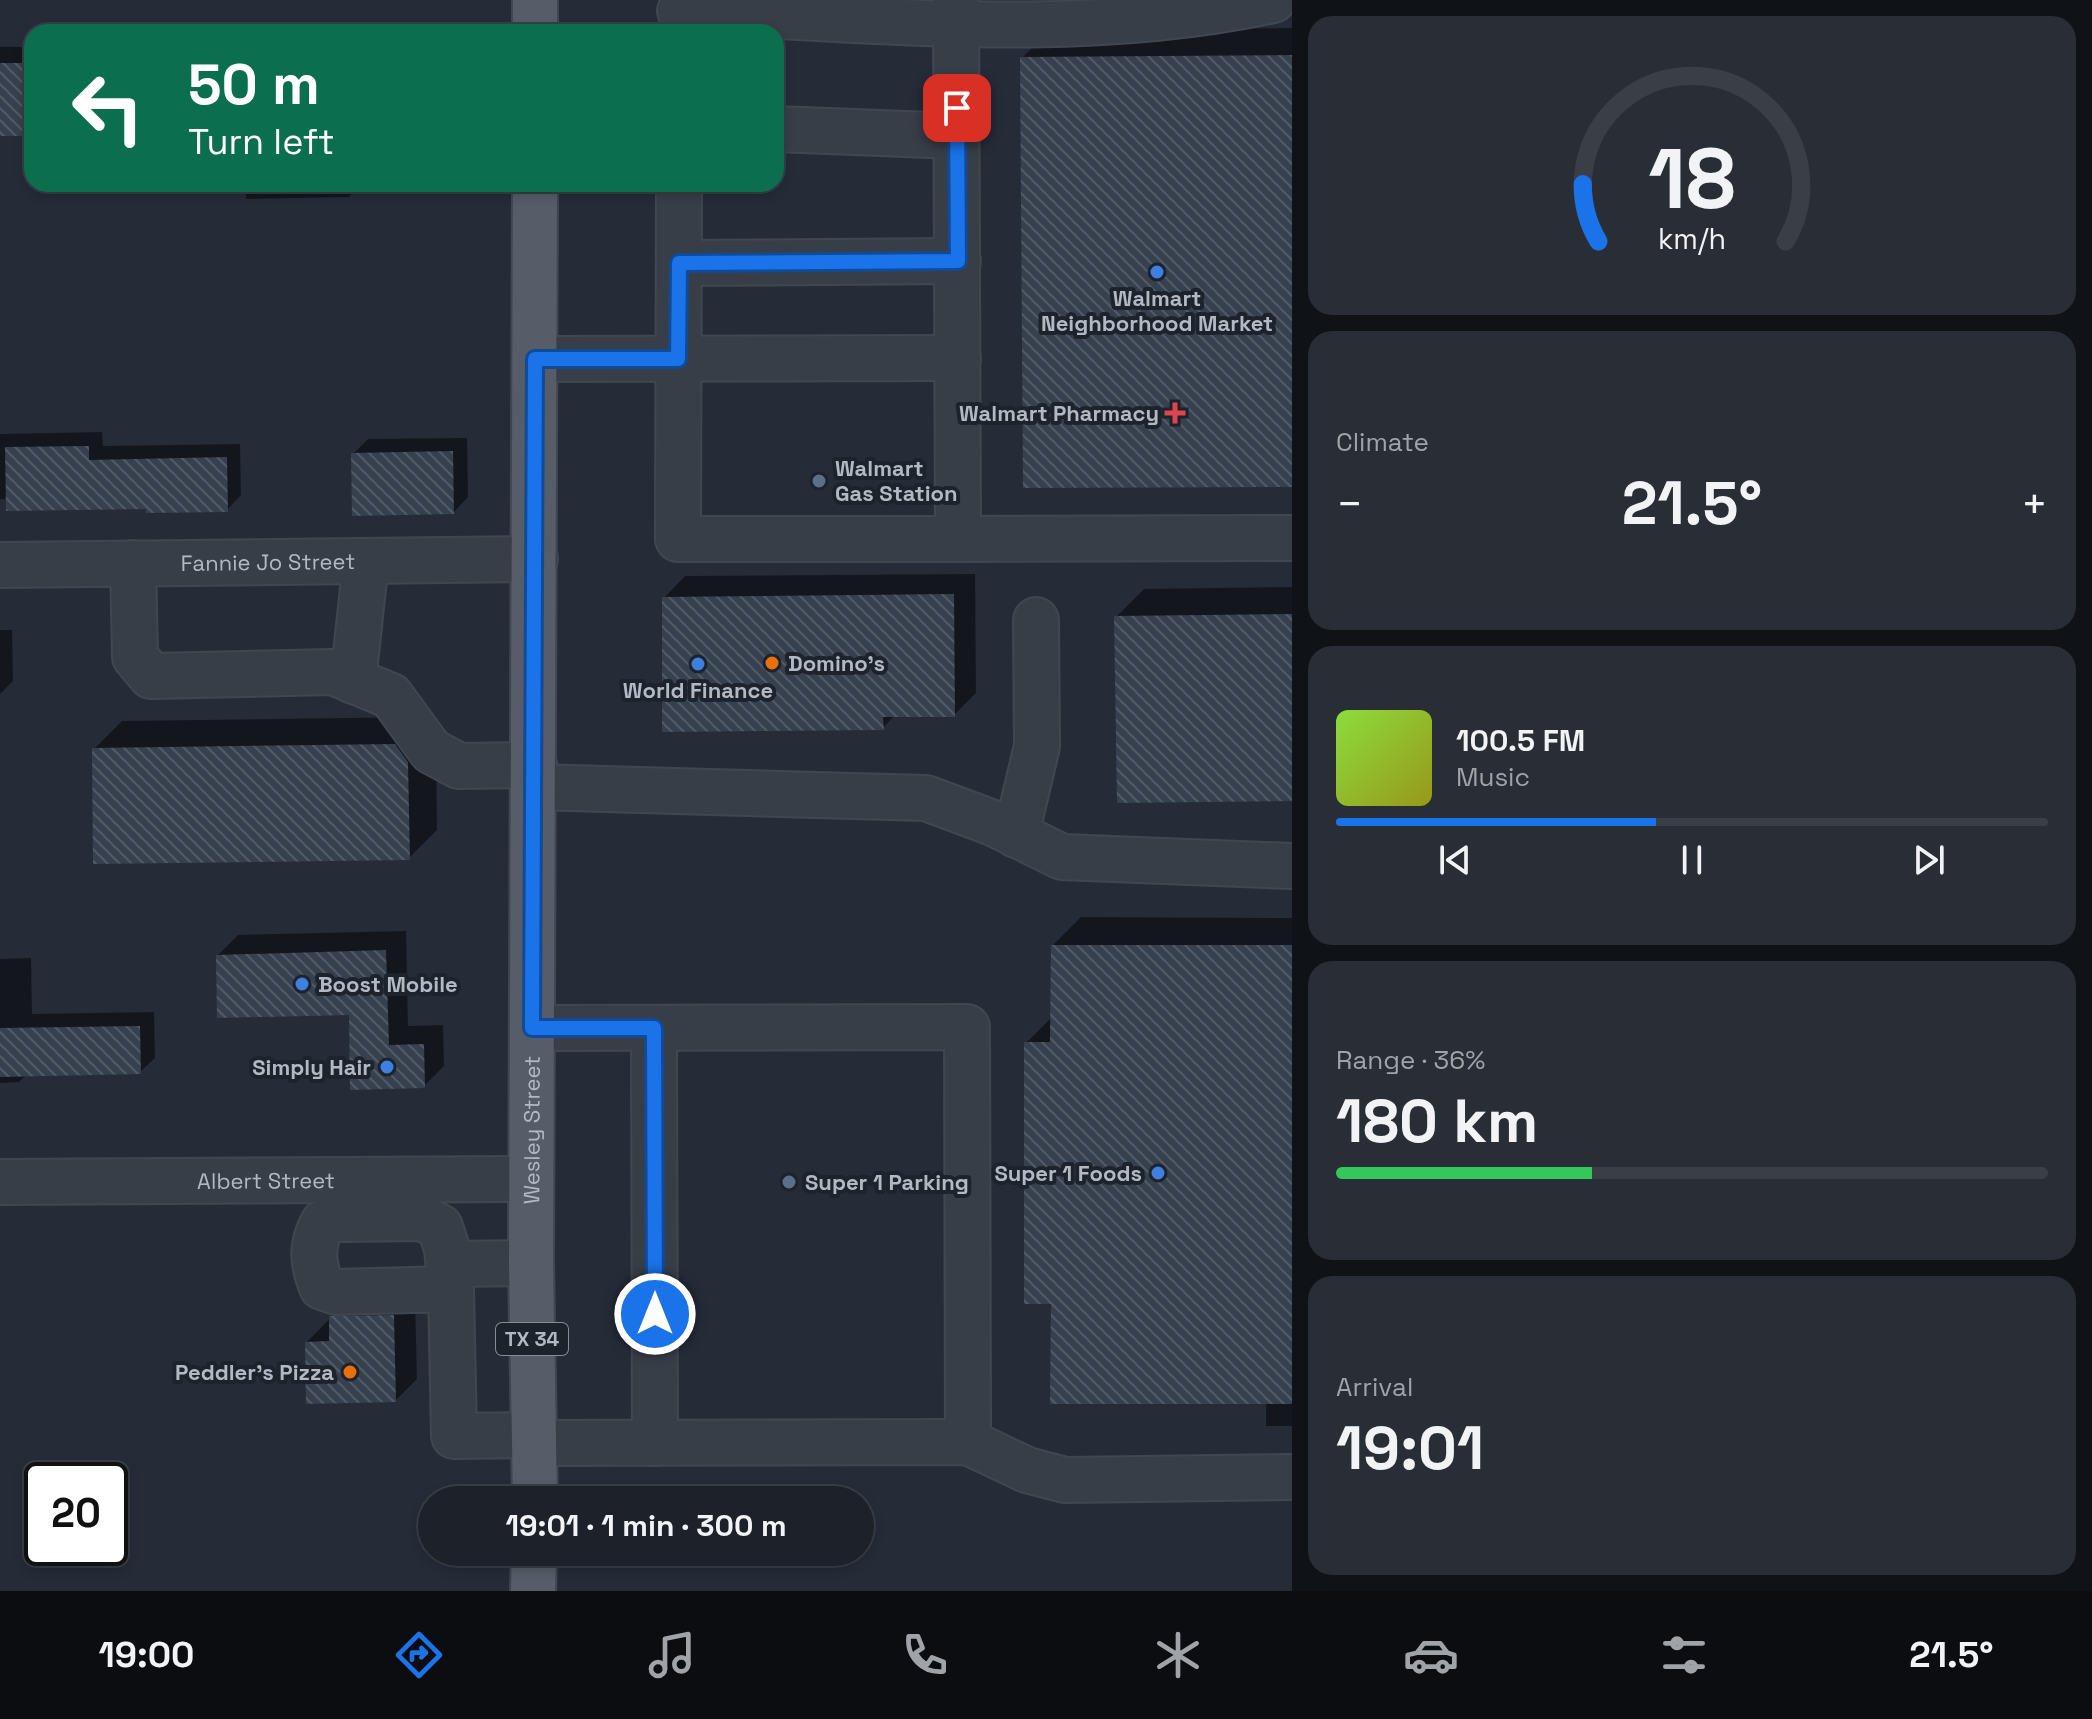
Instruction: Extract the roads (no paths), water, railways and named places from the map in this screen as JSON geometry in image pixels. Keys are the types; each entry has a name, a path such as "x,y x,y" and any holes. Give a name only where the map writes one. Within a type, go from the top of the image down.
{"main road":[{"path":"535,0 535,24"},
{"name":"Wesley Street","path":"535,192 531,1179 535,1486"},
{"path":"533,1591 534,1566"}],"street":[{"path":"680,14 956,11 1111,22 1273,0"},
{"path":"956,11 958,539"},
{"path":"784,129 957,136"},
{"path":"679,192 678,539 1292,538"},
{"path":"679,263 958,261"},
{"path":"535,359 958,358"},
{"name":"Fannie Jo Street","path":"0,565 535,559"},
{"path":"353,681 366,561"},
{"path":"133,563 135,657 151,676 333,672 391,696 431,751 459,766 534,776 926,798 1062,857 1292,866"},
{"path":"1016,835 1037,746 1036,620"},
{"path":"532,1028 967,1027 968,1442"},
{"path":"654,1028 655,1443"},
{"name":"Albert Street","path":"0,1182 384,1199 531,1179"},
{"path":"531,1263 450,1277 336,1292 322,1287 313,1251 323,1223 384,1199 440,1227 450,1277 454,1436 655,1443 968,1442 1027,1470 1065,1480 1292,1477"}],"place":[{"name":"Walmart Neighborhood Market","path":"1157,272"},
{"name":"Walmart Pharmacy","path":"1175,413"},
{"name":"Walmart Gas Station","path":"819,481"},
{"name":"Domino's","path":"772,663"},
{"name":"World Finance","path":"698,664"},
{"name":"Boost Mobile","path":"302,984"},
{"name":"Simply Hair","path":"387,1067"},
{"name":"Super 1 Foods","path":"1158,1173"},
{"name":"Super 1 Parking","path":"789,1182"},
{"name":"Peddler's Pizza","path":"350,1372"}]}
